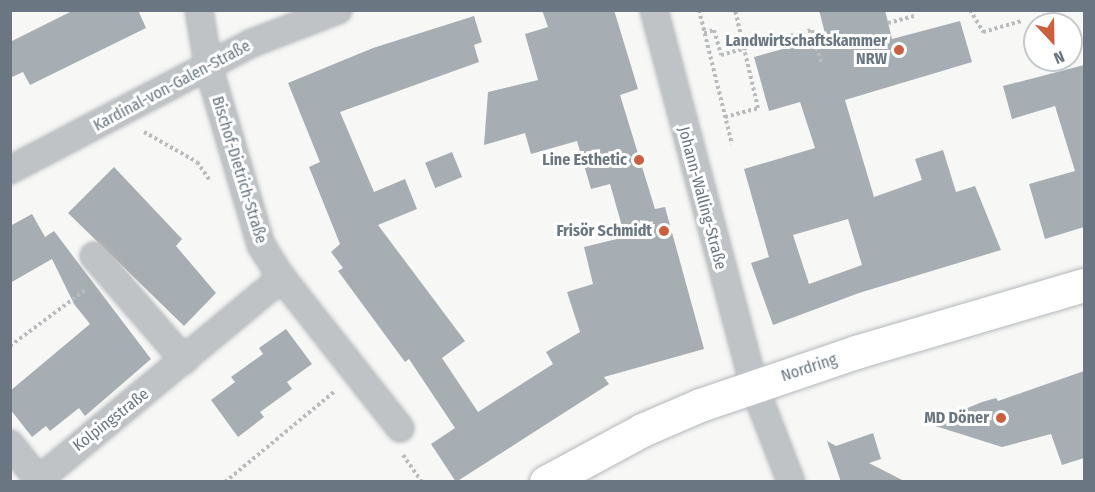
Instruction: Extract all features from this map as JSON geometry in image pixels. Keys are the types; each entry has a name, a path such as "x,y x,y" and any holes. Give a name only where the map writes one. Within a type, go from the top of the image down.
{"main road":[{"name":"Nordring","path":"546,482 642,430 754,386 1084,285"}],"street":[{"name":"Bischof-Dietrich-Straße","path":"200,10 208,65 261,245 282,278 400,428"},
{"name":"Kardinal-von-Galen-Straße","path":"10,170 252,43 338,10"},
{"name":"Johann-Walling-Straße","path":"654,10 754,386 791,482"},
{"path":"100,265 184,360"},
{"name":"Kolpingstraße","path":"10,444 37,480 282,278"}],"path":[{"path":"699,10 732,144"},
{"path":"725,117 758,108 735,10"},
{"path":"970,10 983,32 1021,21"},
{"path":"888,23 914,16"},
{"path":"704,33 714,30 721,55 812,30 822,64"},
{"path":"115,116 197,162 218,191"},
{"path":"10,346 100,265"},
{"path":"225,482 356,373"}],"building":[{"path":"74,10 138,10 146,28 30,85 23,72 10,78 10,42"},
{"path":"542,10 614,10 638,89 620,95 655,209 665,207 704,349 604,377 609,384 456,482 431,444 455,428 409,359 405,362 338,271 343,268 331,252 340,244 309,167 320,162 288,83 373,48 474,16 482,42 474,45 479,62 340,112 374,192 405,179 417,209 378,225 465,341 442,358 478,412 553,364 546,352 580,332 567,292 593,284 584,247 625,237 610,184 591,189 577,141 531,154 525,133 484,145 488,92 538,80 525,34 548,27"},
{"path":"819,10 885,10 892,39 960,21 972,62 845,100 874,197 922,180 915,159 943,150 956,192 975,186 1001,250 859,293 773,325 751,263 769,257 744,169 815,148 800,102 769,111 754,57 826,37","holes":["848,219 862,265 809,284 793,235"]},
{"path":"1083,65 1084,227 1045,239 1029,184 1075,171 1055,106 1012,119 1003,86 1057,72 1083,72"},
{"path":"452,152 462,177 435,188 425,163"},
{"path":"114,167 182,239 176,246 216,293 184,326 68,213"},
{"path":"32,214 45,237 54,231 151,359 85,416 79,408 50,431 46,426 32,437 10,409 10,391 90,324 74,304 52,259 10,283 10,226"},
{"path":"286,329 312,364 287,382 292,389 260,412 264,417 238,437 211,400 235,382 231,377 263,354 259,348"},
{"path":"1084,371 1084,458 1062,465 1051,434 1002,447 929,424 982,402 996,398 998,401"},
{"path":"873,433 881,459 869,463 906,482 841,482 827,441 836,446"}],"place":[{"name":"Landwirtschaftskammer NRW","path":"899,50"},
{"name":"Line Esthetic","path":"639,160"},
{"name":"Frisör Schmidt","path":"664,231"},
{"name":"MD Döner","path":"1001,418"}]}
